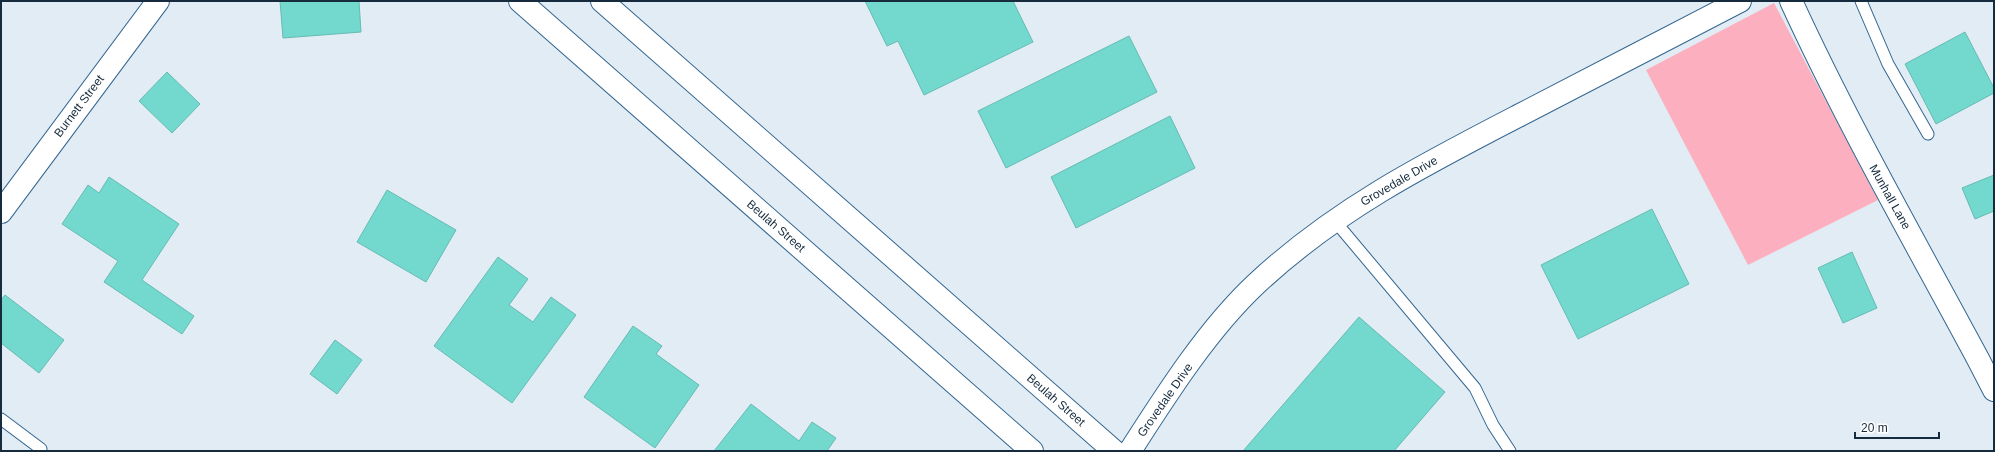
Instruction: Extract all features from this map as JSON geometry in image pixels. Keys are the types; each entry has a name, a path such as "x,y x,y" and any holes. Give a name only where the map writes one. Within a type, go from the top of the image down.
{"street":[{"name":"Burnett Street","path":"1,212 158,1"},
{"name":"Beulah Street","path":"520,1 1032,451"},
{"name":"Beulah Street","path":"602,1 1114,451"},
{"name":"Grovedale Drive","path":"1130,451 1155,412 1215,328 1255,285 1302,244 1334,220 1420,166 1740,1"},
{"name":"Munhall Lane","path":"1791,1 1851,125 1994,390"}],"lane":[{"path":"1861,1 1888,64 1928,134"},
{"path":"1334,220 1475,388 1493,424 1510,451"},
{"path":"1,420 41,449"}],"shaded area":[{"path":"1774,3 1878,200 1748,265 1646,70"}],"building":[{"path":"280,1 359,1 361,32 283,38"},
{"path":"865,1 1013,1 1033,42 924,95 898,41 887,46"},
{"path":"1965,32 1994,88 1994,93 1936,124 1905,64"},
{"path":"1129,36 1157,92 1006,168 978,111"},
{"path":"167,72 200,104 172,133 139,101"},
{"path":"1170,116 1195,168 1076,228 1051,177"},
{"path":"1994,175 1994,211 1975,219 1962,188"},
{"path":"109,177 179,224 142,280 194,316 182,334 104,282 118,261 62,224 88,185 99,193"},
{"path":"387,190 456,230 426,282 357,242"},
{"path":"1652,209 1689,284 1578,339 1541,265"},
{"path":"1852,252 1877,308 1843,323 1818,268"},
{"path":"498,257 528,279 509,305 533,322 551,297 576,315 512,403 434,346"},
{"path":"5,295 64,340 39,373 1,343 1,300"},
{"path":"1359,317 1445,392 1394,451 1243,451"},
{"path":"633,326 662,346 656,354 699,385 655,448 584,397"},
{"path":"335,340 362,360 337,394 310,374"},
{"path":"751,404 799,441 812,422 836,438 827,451 714,451"}]}
